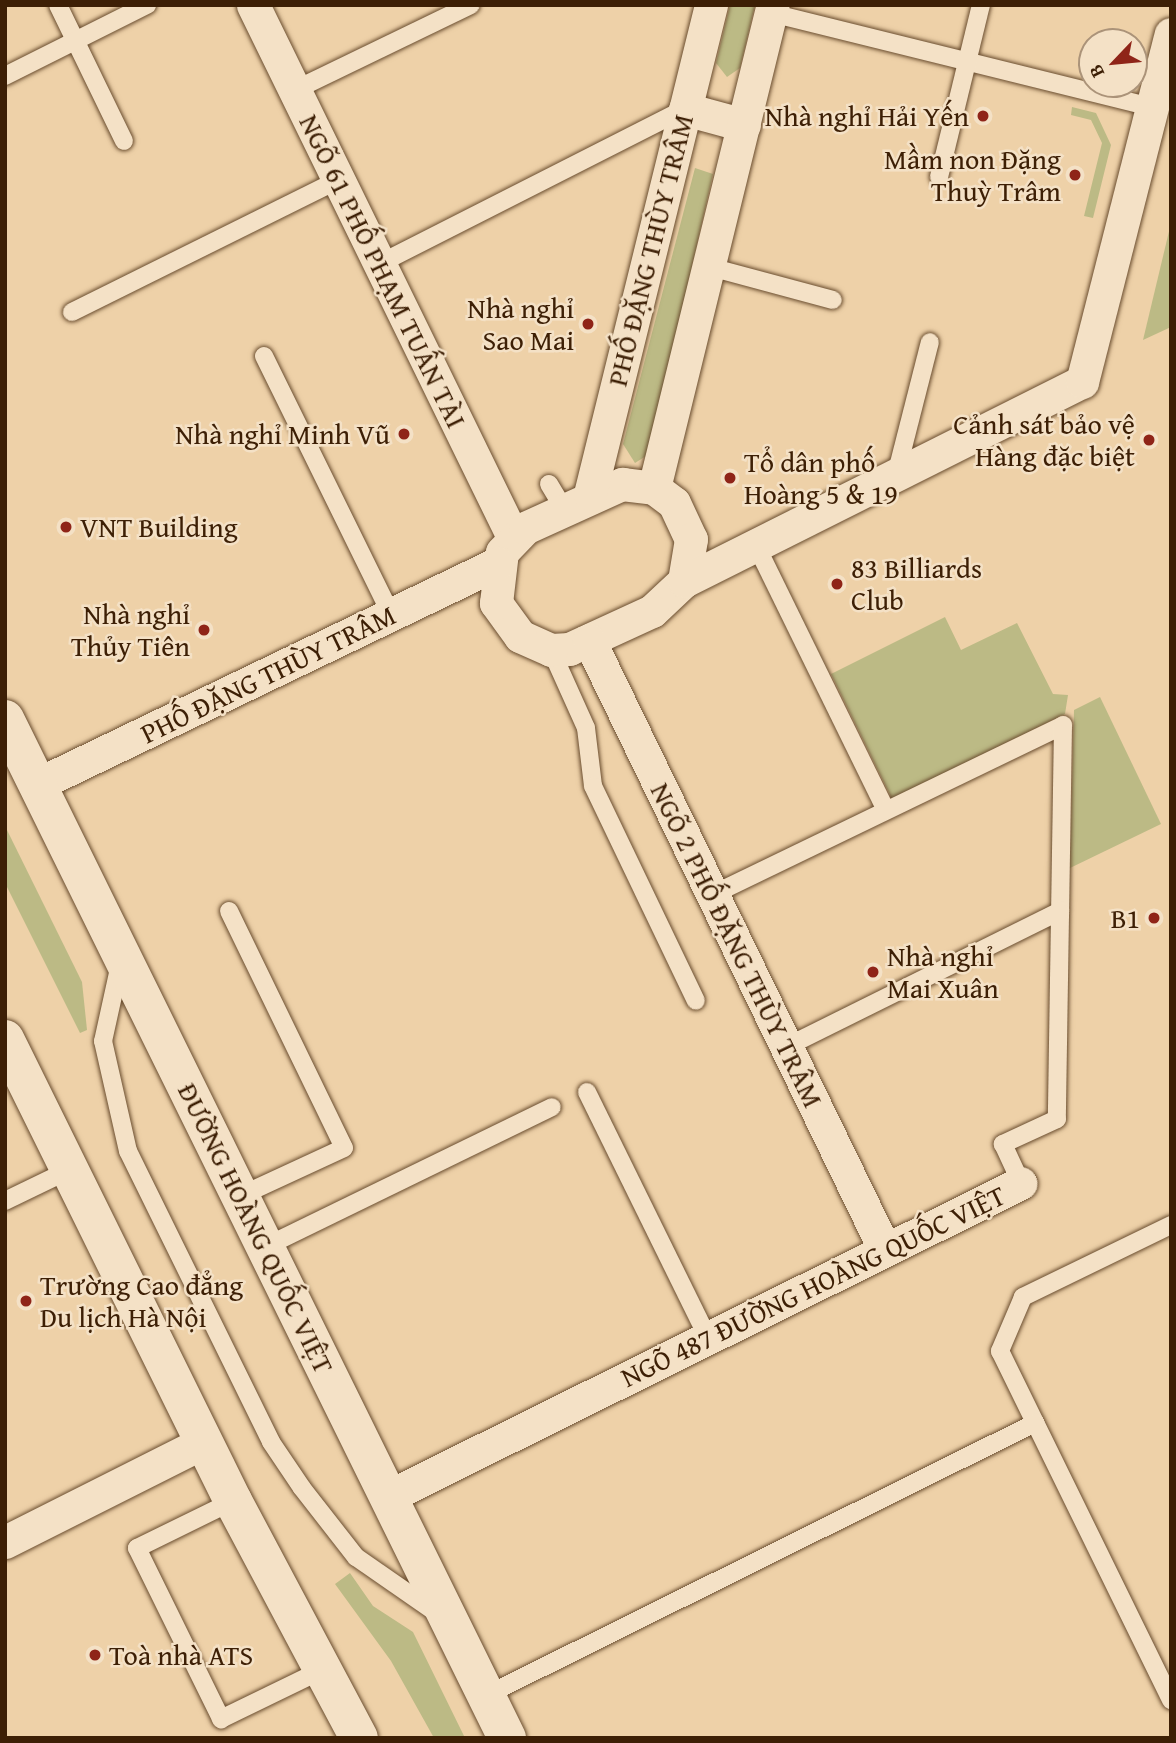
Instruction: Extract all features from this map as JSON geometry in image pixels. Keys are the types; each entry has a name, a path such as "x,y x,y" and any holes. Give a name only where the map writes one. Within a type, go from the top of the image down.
{"main road":[{"name":"ĐƯỜNG HOÀNG QUỐC VIỆT","path":"5,719 507,1738"},
{"path":"5,1039 233,1501 326,1668 349,1734"}],"street":[{"name":"NGÕ 61 PHỐ PHẠM TUẤN TÀI","path":"253,5 379,264 505,550"},
{"name":"PHỐ ĐẶNG THÙY TRÂM","path":"568,495 685,109 711,5"},
{"path":"684,581 691,539 684,519 654,488 772,9"},
{"path":"505,550 495,590 504,620 520,636 551,650 589,640 652,611 684,581 1082,382 1171,34"},
{"path":"685,109 744,125"},
{"name":"PHỐ ĐẶNG THÙY TRÂM","path":"38,785 391,614 505,550 568,495 622,484 654,488"},
{"name":"NGÕ 2 PHỐ ĐẶNG THÙY TRÂM","path":"589,640 885,1250"},
{"name":"NGÕ 487 ĐƯỜNG HOÀNG QUỐC VIỆT","path":"387,1497 1021,1183"},
{"path":"5,1542 204,1442"}],"lane":[{"path":"58,5 124,141"},
{"path":"5,76 147,5"},
{"path":"939,177 981,5"},
{"path":"295,90 458,8"},
{"path":"772,9 1152,107"},
{"path":"379,264 685,109"},
{"path":"72,312 338,180"},
{"path":"710,267 833,300"},
{"path":"896,475 930,342"},
{"path":"264,356 391,614"},
{"path":"712,895 886,810 756,545"},
{"path":"551,650 586,728 593,786 696,1001"},
{"name":"NGÕ 487 ĐƯỜNG HOÀNG QUỐC VIỆT","path":"886,810 1063,725 1057,1119 1003,1144 1021,1183"},
{"path":"229,911 344,1148 240,1196"},
{"path":"786,1047 1060,911"},
{"path":"123,957 103,1041 128,1152 271,1442 302,1488 356,1557 447,1619"},
{"path":"587,1092 708,1338"},
{"path":"265,1247 552,1107"},
{"path":"5,1201 69,1170"},
{"path":"1171,1225 1023,1297 1000,1351 1171,1700"},
{"path":"487,1695 1035,1423"},
{"path":"233,1501 137,1548 221,1719 326,1668"}],"shaded area":[{"path":"730,5 755,5 740,68 727,77 716,63"},
{"path":"1072,107 1096,113 1111,145 1093,218 1084,216 1102,143 1091,120 1071,115"},
{"path":"695,168 713,174 649,454 635,463 623,444"},
{"path":"1171,223 1171,327 1143,340"},
{"path":"945,617 961,650 1017,623 1053,694 1068,695 1065,714 892,799 831,674"},
{"path":"1100,697 1161,824 1070,868 1074,710"},
{"path":"5,826 82,982 87,1030 80,1033 5,883"},
{"path":"350,1573 373,1606 413,1632 465,1738 434,1738 391,1661 335,1584"}],"place":[{"name":"Nhà nghỉ Hải Yến","path":"983,116"},
{"name":"Mầm non Đặng Thuỳ Trâm","path":"1075,175"},
{"name":"Nhà nghỉ Sao Mai","path":"588,324"},
{"name":"Nhà nghỉ Minh Vũ","path":"404,434"},
{"name":"Cảnh sát bảo vệ Hàng đặc biệt","path":"1149,440"},
{"name":"Tổ dân phố Hoàng 5 & 19","path":"730,478"},
{"name":"VNT Building","path":"66,527"},
{"name":"83 Billiards Club","path":"837,584"},
{"name":"Nhà nghỉ Thủy Tiên","path":"204,630"},
{"name":"B1","path":"1154,918"},
{"name":"Nhà nghỉ Mai Xuân","path":"873,972"},
{"name":"Trường Cao đẳng Du lịch Hà Nội","path":"26,1301"},
{"name":"Toà nhà ATS","path":"95,1655"}]}
